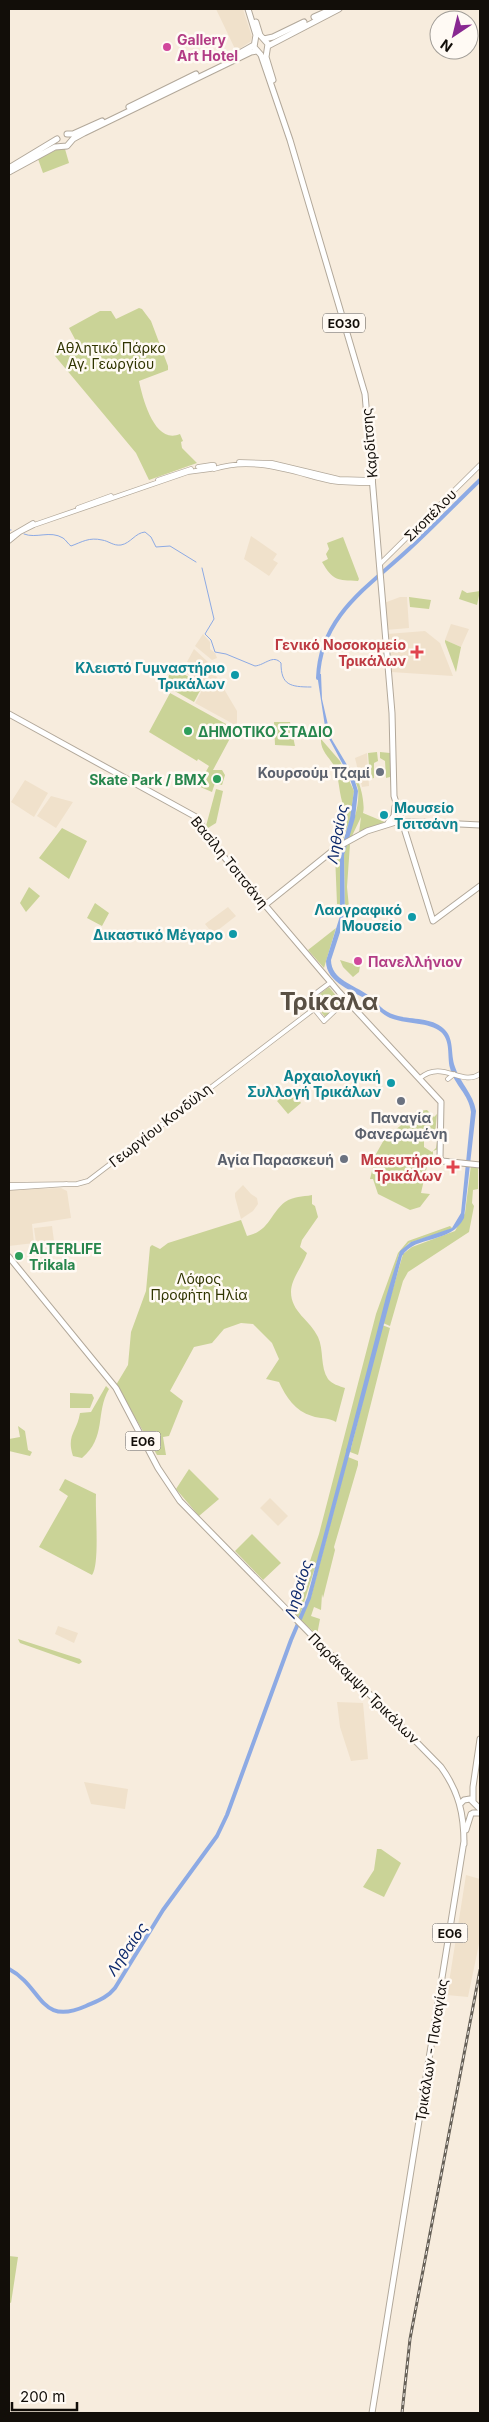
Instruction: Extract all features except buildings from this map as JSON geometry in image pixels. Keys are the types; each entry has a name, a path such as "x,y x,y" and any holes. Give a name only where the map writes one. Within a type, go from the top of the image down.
{"main road":[{"name":"ΕΟ30","path":"250,9 267,50"},
{"name":"ΕΟ30","path":"250,9 258,52"},
{"path":"9,168 57,139 60,134 78,132 239,54 255,43 273,37 332,9"},
{"path":"9,172 55,147 67,146 70,142 193,79 251,52 267,50 340,9"},
{"name":"Καρδίτσης","path":"267,50 278,104"},
{"name":"Καρδίτσης","path":"258,52 278,104 362,384 367,410 392,713 394,793"},
{"path":"147,97 153,88 162,90"},
{"path":"68,134 70,142"},
{"path":"57,139 61,146"},
{"path":"9,537 34,523 181,472 212,467 255,461 334,478 373,481"},
{"name":"Σκοπέλου","path":"379,566 480,465"},
{"path":"9,541 34,526 190,472 212,467"},
{"name":"Βασίλη Τσιτσάνη","path":"9,714 194,815 205,827 218,851 330,982 442,1104 440,1149 442,1158 479,1166"},
{"name":"ΕΟ30","path":"394,793 435,920 480,887"},
{"name":"ΕΟ30","path":"394,793 402,821"},
{"path":"388,824 394,816 396,804"},
{"path":"349,841 402,821"},
{"path":"265,905 335,850 349,841 388,824 402,821 480,825"},
{"path":"330,982 307,1000 324,1021 346,1000"},
{"name":"Γεωργίου Κονδύλη","path":"9,1187 82,1183 90,1180 313,1008"},
{"path":"420,1078 425,1075 446,1071 450,1076 467,1078 476,1077 480,1074"},
{"path":"474,1082 476,1077"},
{"name":"Παράκαμψη Τρικάλων","path":"9,1257 116,1388 154,1461 180,1501 427,1750 442,1769 457,1794 460,1804"},
{"path":"480,1739 473,1787 474,1803 480,1808"},
{"path":"460,1804 466,1799 473,1787"},
{"name":"Παράκαμψη Τρικάλων","path":"457,1794 466,1799"},
{"name":"ΕΟ6","path":"466,1799 474,1803 472,1813"},
{"name":"ΕΟ6","path":"460,1804 462,1812"},
{"path":"462,1812 480,1813"},
{"name":"Τρικάλων - Παναγίας","path":"462,1812 464,1844"},
{"name":"Τρικάλων - Παναγίας","path":"373,2413 396,2282 398,2256 420,2137 430,2046 464,1844 472,1813"}],"shaded area":[{"path":"216,9 243,9 252,37 250,42 236,51"},
{"path":"251,536 277,554 273,560 278,563 269,576 244,559"},
{"path":"400,597 407,597 409,628 386,630 384,603"},
{"path":"451,624 469,629 461,647 445,640"},
{"name":"Γενικό Νοσοκομείο Τρικάλων","path":"425,631 440,643 453,676 391,672 387,634"},
{"path":"203,634 210,642 210,649 217,658 212,660 195,646"},
{"path":"194,649 208,662 237,711 237,726 195,703 205,685 182,671"},
{"path":"367,753 369,786 362,787 355,758"},
{"path":"25,780 48,793 34,817 11,802"},
{"path":"51,796 73,802 56,828 37,816"},
{"path":"228,907 236,916 213,934 205,924"},
{"path":"243,1185 257,1198 258,1204 253,1211 241,1219 235,1193"},
{"path":"61,1188 67,1191 71,1218 32,1224 34,1243 9,1246 9,1190"},
{"path":"52,1226 54,1241 36,1243 34,1228"},
{"path":"270,1498 288,1516 278,1526 260,1508"},
{"path":"58,1626 78,1633 74,1643 55,1634"},
{"path":"337,1702 363,1703 368,1759 351,1761 340,1727"},
{"path":"84,1782 128,1789 125,1809 91,1804"},
{"path":"466,1875 480,1879 480,1939 468,1997 447,1995"}],"green space":[{"path":"62,147 65,149 69,163 43,173 38,159"},
{"name":"Αθλητικό Πάρκο Αγ. Γεωργίου","path":"139,308 142,309 151,321 168,366 168,370 139,381 147,409 157,427 164,433 171,436 180,434 183,441 181,442 182,448 197,463 149,480 136,453 55,356 77,343 69,328 100,311 111,311 116,319"},
{"path":"343,537 359,579 358,581 336,578 329,573 322,562 328,559 326,554 329,549 327,543"},
{"path":"462,590 467,593 480,591 477,605 459,599"},
{"path":"409,597 431,600 429,609 410,607"},
{"path":"445,640 461,647 456,672 445,642"},
{"path":"173,668 203,685 194,702 164,685"},
{"path":"170,693 235,729 213,770 222,770 225,775 222,785 215,783 212,792 198,786 209,766 198,759 197,761 149,732"},
{"path":"274,722 290,722 295,746 275,745"},
{"path":"321,739 340,761 354,791 350,820 342,842 338,844 347,813 341,797 336,771 322,748"},
{"path":"377,752 378,761 374,763 374,778 370,779 368,753"},
{"path":"380,752 390,753 391,785 390,777 386,778 385,761 380,758"},
{"path":"348,767 352,769 358,780 364,808 363,813 387,823 359,833 361,817 352,836 347,839 356,814 358,801 358,789"},
{"path":"216,789 223,791 216,823 208,828 206,826"},
{"path":"62,828 87,841 69,879 39,858"},
{"path":"350,844 347,887 349,907 345,906 344,855 345,847"},
{"path":"340,850 341,905 337,904 335,854"},
{"path":"29,887 40,896 26,912 20,903"},
{"path":"95,903 109,913 102,926 87,918"},
{"path":"336,928 324,968 308,950"},
{"path":"340,960 360,966 359,972 353,977 343,967"},
{"path":"329,987 342,1003 325,1017 312,1000"},
{"path":"292,1089 301,1103 288,1114 277,1101"},
{"path":"427,1110 434,1117 437,1114 435,1134 424,1135 424,1147 433,1151 433,1161 428,1162 421,1193 430,1194 420,1207 410,1210 378,1194 373,1179 370,1179 374,1163 372,1161 385,1138 419,1111"},
{"path":"440,1124 439,1149 433,1151 436,1148"},
{"path":"471,1165 477,1166 478,1169 478,1189 473,1190 472,1203 474,1206 469,1232 408,1272 403,1281 390,1326 383,1323 403,1254 412,1247 455,1231 465,1213"},
{"name":"Λόφος Προφήτη Ηλία","path":"312,1195 312,1204 315,1206 318,1217 302,1240 300,1247 307,1253 291,1287 291,1292 297,1311 318,1337 324,1369 328,1379 334,1384 345,1388 336,1422 301,1411 288,1398 279,1382 266,1379 279,1359 272,1343 253,1324 241,1323 224,1329 212,1343 194,1347 170,1391 183,1401 169,1436 163,1437 166,1455 157,1455 116,1385 128,1365 131,1332 146,1291 150,1247 152,1245 160,1249 168,1243 241,1220 247,1236 255,1234 265,1226 285,1202"},
{"path":"450,1226 452,1228 448,1230 409,1243 399,1254 320,1552 299,1618 293,1612 319,1534 376,1314 398,1253 408,1241"},
{"path":"382,1325 390,1328 358,1455 350,1452"},
{"path":"106,1386 109,1389 102,1407 95,1442 82,1458 73,1456 71,1438 80,1413 91,1412"},
{"path":"70,1393 92,1394 94,1398 90,1408 70,1408"},
{"path":"18,1426 25,1431 28,1450 32,1452 30,1456 9,1451 9,1439 20,1437"},
{"path":"348,1457 358,1461 358,1465 334,1547 335,1550 323,1598 322,1594 321,1610 314,1607 311,1616 320,1619 317,1635 301,1620 311,1597"},
{"path":"189,1469 219,1499 199,1516 176,1489"},
{"path":"65,1479 96,1494 97,1549 92,1575 39,1547 68,1496 59,1490"},
{"path":"252,1534 281,1563 263,1580 235,1551"},
{"path":"18,1639 80,1659 82,1662 79,1664 20,1643"},
{"path":"377,1849 381,1849 401,1863 384,1897 363,1887 374,1870"},
{"path":"9,2256 18,2257 11,2303 9,2302"}],"water":[{"name":"Ληθαίος","path":"317,674 321,674 322,699 331,738 353,775 358,791 355,818 344,855 345,917 331,960 332,967 339,977 368,995 387,1012 401,1017 420,1019 438,1024 447,1032 451,1041 457,1073 472,1099 476,1111 464,1218 450,1232 408,1249 402,1256 350,1452 346,1451 386,1297 400,1251 411,1242 452,1228 461,1213 471,1112 467,1100 452,1074 446,1040 441,1032 430,1026 399,1021 386,1016 369,1001 342,986 327,969 326,961 340,916 340,853 350,818 354,791 349,776 326,733"}],"waterway":[{"name":"Ληθαίος","path":"318,678 321,656 327,637 349,604 418,541 480,480"},
{"path":"24,534 58,536 71,546 93,539 121,545 138,534 145,532 151,537 156,547 170,546 196,562"},
{"path":"202,568 214,619 205,634 211,640 215,652 226,654 255,666 272,660 278,661 281,663 283,676 288,683 311,687"},
{"name":"Ληθαίος","path":"9,1969 29,1985 43,2002 59,2012 71,2011 105,1997 115,1988 163,1910 217,1836 227,1815 291,1640 309,1598 349,1448"}],"railway":[{"path":"402,2413 410,2339 480,1970"}],"place":[{"name":"Gallery Art Hotel","path":"167,47"},
{"name":"Γενικό Νοσοκομείο Τρικάλων","path":"417,652"},
{"name":"Κλειστό Γυμναστήριο Τρικάλων","path":"235,675"},
{"name":"ΔΗΜΟΤΙΚΟ ΣΤΑΔΙΟ","path":"188,731"},
{"name":"Κουρσούμ Τζαμί","path":"380,772"},
{"name":"Skate Park / BMX","path":"217,779"},
{"name":"Μουσείο Τσιτσάνη","path":"384,815"},
{"name":"Λαογραφικό Μουσείο","path":"412,917"},
{"name":"Δικαστικό Μέγαρο","path":"233,934"},
{"name":"Πανελλήνιον","path":"358,961"},
{"name":"Αρχαιολογική Συλλογή Τρικάλων","path":"391,1083"},
{"name":"Παναγία Φανερωμένη","path":"401,1101"},
{"name":"Αγία Παρασκευή","path":"344,1159"},
{"name":"Μαιευτήριο Τρικάλων","path":"453,1167"},
{"name":"ALTERLIFE Trikala","path":"19,1256"}],"district":[{"name":"Τρίκαλα","path":"329,1001"}]}
